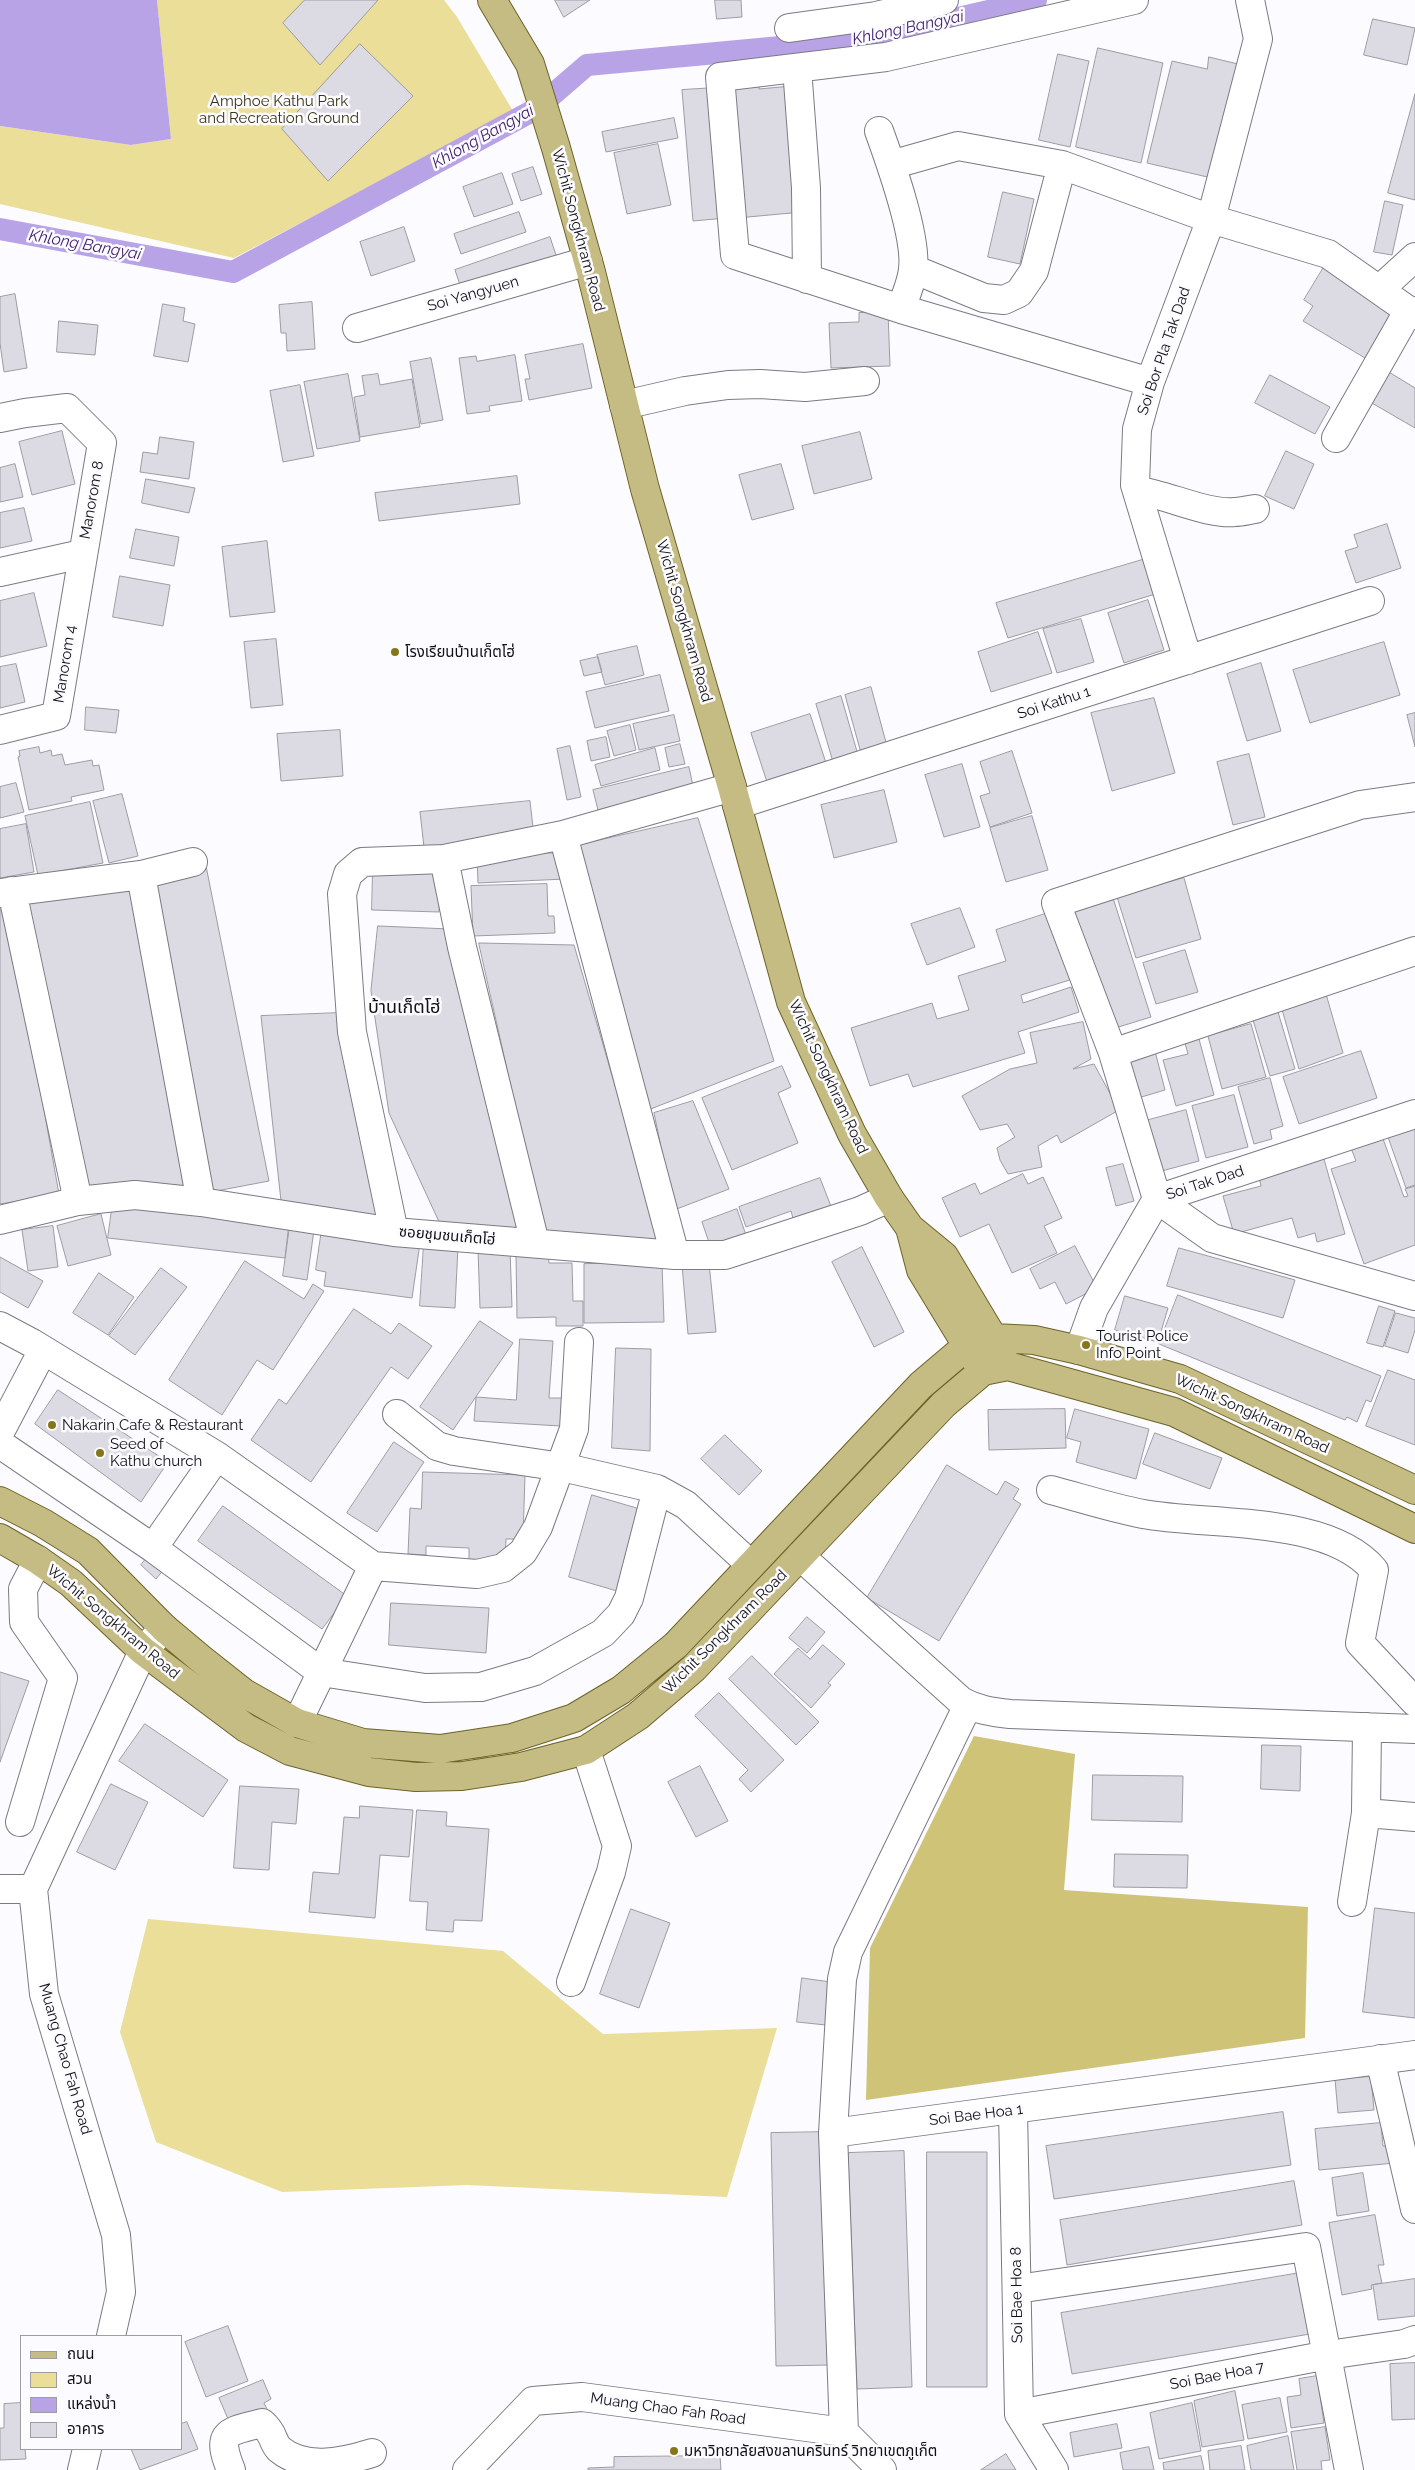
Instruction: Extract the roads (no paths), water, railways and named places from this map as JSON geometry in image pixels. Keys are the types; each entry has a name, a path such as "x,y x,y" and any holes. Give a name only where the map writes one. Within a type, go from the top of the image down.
{"main road":[{"name":"Wichit Songkhram Road","path":"492,0 530,64 556,148 588,261 645,490 735,796 791,1002 852,1134 889,1198 910,1228 944,1256 994,1338 995,1369"},
{"name":"Wichit Songkhram Road","path":"910,1228 921,1270 968,1346 995,1369 1174,1412 1415,1529"},
{"name":"Wichit Songkhram Road","path":"0,1501 44,1523 88,1551 164,1628 244,1694 297,1723 363,1743 440,1748 512,1738 574,1718 621,1690 676,1644 921,1385 968,1346 994,1338 1034,1340 1080,1350 1180,1378 1415,1490"},
{"name":"Wichit Songkhram Road","path":"0,1538 38,1560 71,1583 143,1651 246,1728 290,1751 369,1772 416,1777 462,1776 521,1767 586,1750 638,1716 694,1668 944,1404 995,1369"}],"street":[{"path":"789,28 876,16 944,0"},
{"path":"1134,0 886,57 720,77 735,255 901,309 1150,382"},
{"name":"Soi Bor Pla Tak Dad","path":"1188,660 1135,485 1137,429 1150,382 1211,219 1258,39 1250,0"},
{"path":"796,68 806,188 807,279"},
{"path":"879,131 891,165 912,242 913,269 901,309"},
{"path":"891,165 958,146 1062,166 1211,219 1328,254 1412,313 1336,438"},
{"path":"913,269 984,298 1004,300 1019,293 1034,271 1062,166"},
{"path":"1380,289 1415,257"},
{"name":"Soi Yangyuen","path":"357,328 588,261"},
{"path":"624,405 684,390 728,385 760,384 805,387 865,382"},
{"name":"Manorom 8","path":"0,418 67,408 102,443 82,554"},
{"path":"1135,485 1139,491 1159,494 1203,507 1234,513 1255,509"},
{"path":"0,572 82,554"},
{"name":"Manorom 4","path":"0,730 56,716 82,554"},
{"name":"Soi Kathu 1","path":"394,1232 352,1032 342,894 348,874 362,862 444,859 563,835 735,796 1188,660 1370,601"},
{"path":"1415,797 1360,805 1056,903 1113,1053 1157,1200 1212,1238 1415,1296"},
{"path":"563,835 675,1254"},
{"path":"444,859 462,947 535,1243"},
{"path":"78,1200 6,892 141,875 193,862"},
{"path":"141,875 201,1202"},
{"path":"1113,1053 1415,950"},
{"name":"Soi Tak Dad","path":"1080,1350 1094,1308 1157,1200 1415,1114"},
{"name":"ซอยชุมชนเก็ตโฮ่","path":"0,1220 78,1200 135,1195 201,1202 394,1232 675,1254 725,1255 860,1211 889,1198"},
{"path":"1388,1288 1415,1278"},
{"path":"0,1326 43,1350 217,1456 373,1566 478,1574 503,1568 523,1552 538,1528 562,1467 574,1429 579,1342"},
{"path":"0,1432 43,1350"},
{"path":"397,1414 437,1446 454,1451 562,1467 657,1489 686,1505 750,1564"},
{"path":"0,1444 153,1548 321,1672 425,1688 481,1687 535,1671 602,1633 621,1614 629,1598 657,1489"},
{"path":"153,1548 217,1456"},
{"path":"1051,1490 1144,1514 1238,1522 1315,1535 1364,1558 1374,1570 1360,1643 1415,1702"},
{"path":"800,1556 961,1701 990,1712 1415,1729"},
{"path":"20,1822 63,1678 24,1622 23,1589 38,1560"},
{"path":"297,1723 373,1566"},
{"path":"0,1889 33,1889 143,1651 164,1628"},
{"path":"882,2470 844,2432 833,2133 842,1979 848,1952 968,1705"},
{"path":"1352,1902 1366,1813 1368,1727"},
{"path":"571,1982 611,1872 617,1846 586,1750"},
{"path":"1366,1813 1415,1817"},
{"name":"Muang Chao Fah Road","path":"33,1889 44,1994 116,2234 121,2292 111,2335"},
{"name":"Soi Bae Hoa 1","path":"833,2133 1415,2055"},
{"path":"1380,2059 1415,2209"},
{"name":"Soi Bae Hoa 8","path":"1013,2110 1019,2414"},
{"path":"1017,2289 1306,2247 1328,2354 1348,2470"},
{"name":"Soi Bae Hoa 7","path":"1019,2414 1328,2354 1404,2344 1415,2340"},
{"name":"Muang Chao Fah Road","path":"466,2470 534,2401 582,2397 844,2432"},
{"path":"1019,2414 1054,2470"},
{"path":"231,2470 223,2450 225,2438 232,2431 262,2423 272,2431 278,2448 291,2461 306,2468 327,2467 372,2453"},
{"path":"82,2470 86,2450"}],"water":[{"path":"0,0 157,0 171,139 131,145 0,126"}],"waterway":[{"name":"Khlong Bangyai","path":"0,229 233,272 536,109 587,65 867,39 1036,0"}],"place":[{"name":"โรงเรียนบ้านเก็ตโฮ่","path":"395,652"},
{"name":"Tourist Police Info Point","path":"1086,1345"},
{"name":"Nakarin Cafe & Restaurant","path":"52,1425"},
{"name":"Seed of Kathu church","path":"100,1453"},
{"name":"มหาวิทยาลัยสงขลานครินทร์ วิทยาเขตภูเก็ต","path":"674,2451"}],"district":[{"name":"บ้านเก็ตโฮ่","path":"404,1008"}],"park label":[{"name":"Amphoe Kathu Park and Recreation Ground","path":"279,110"}]}
